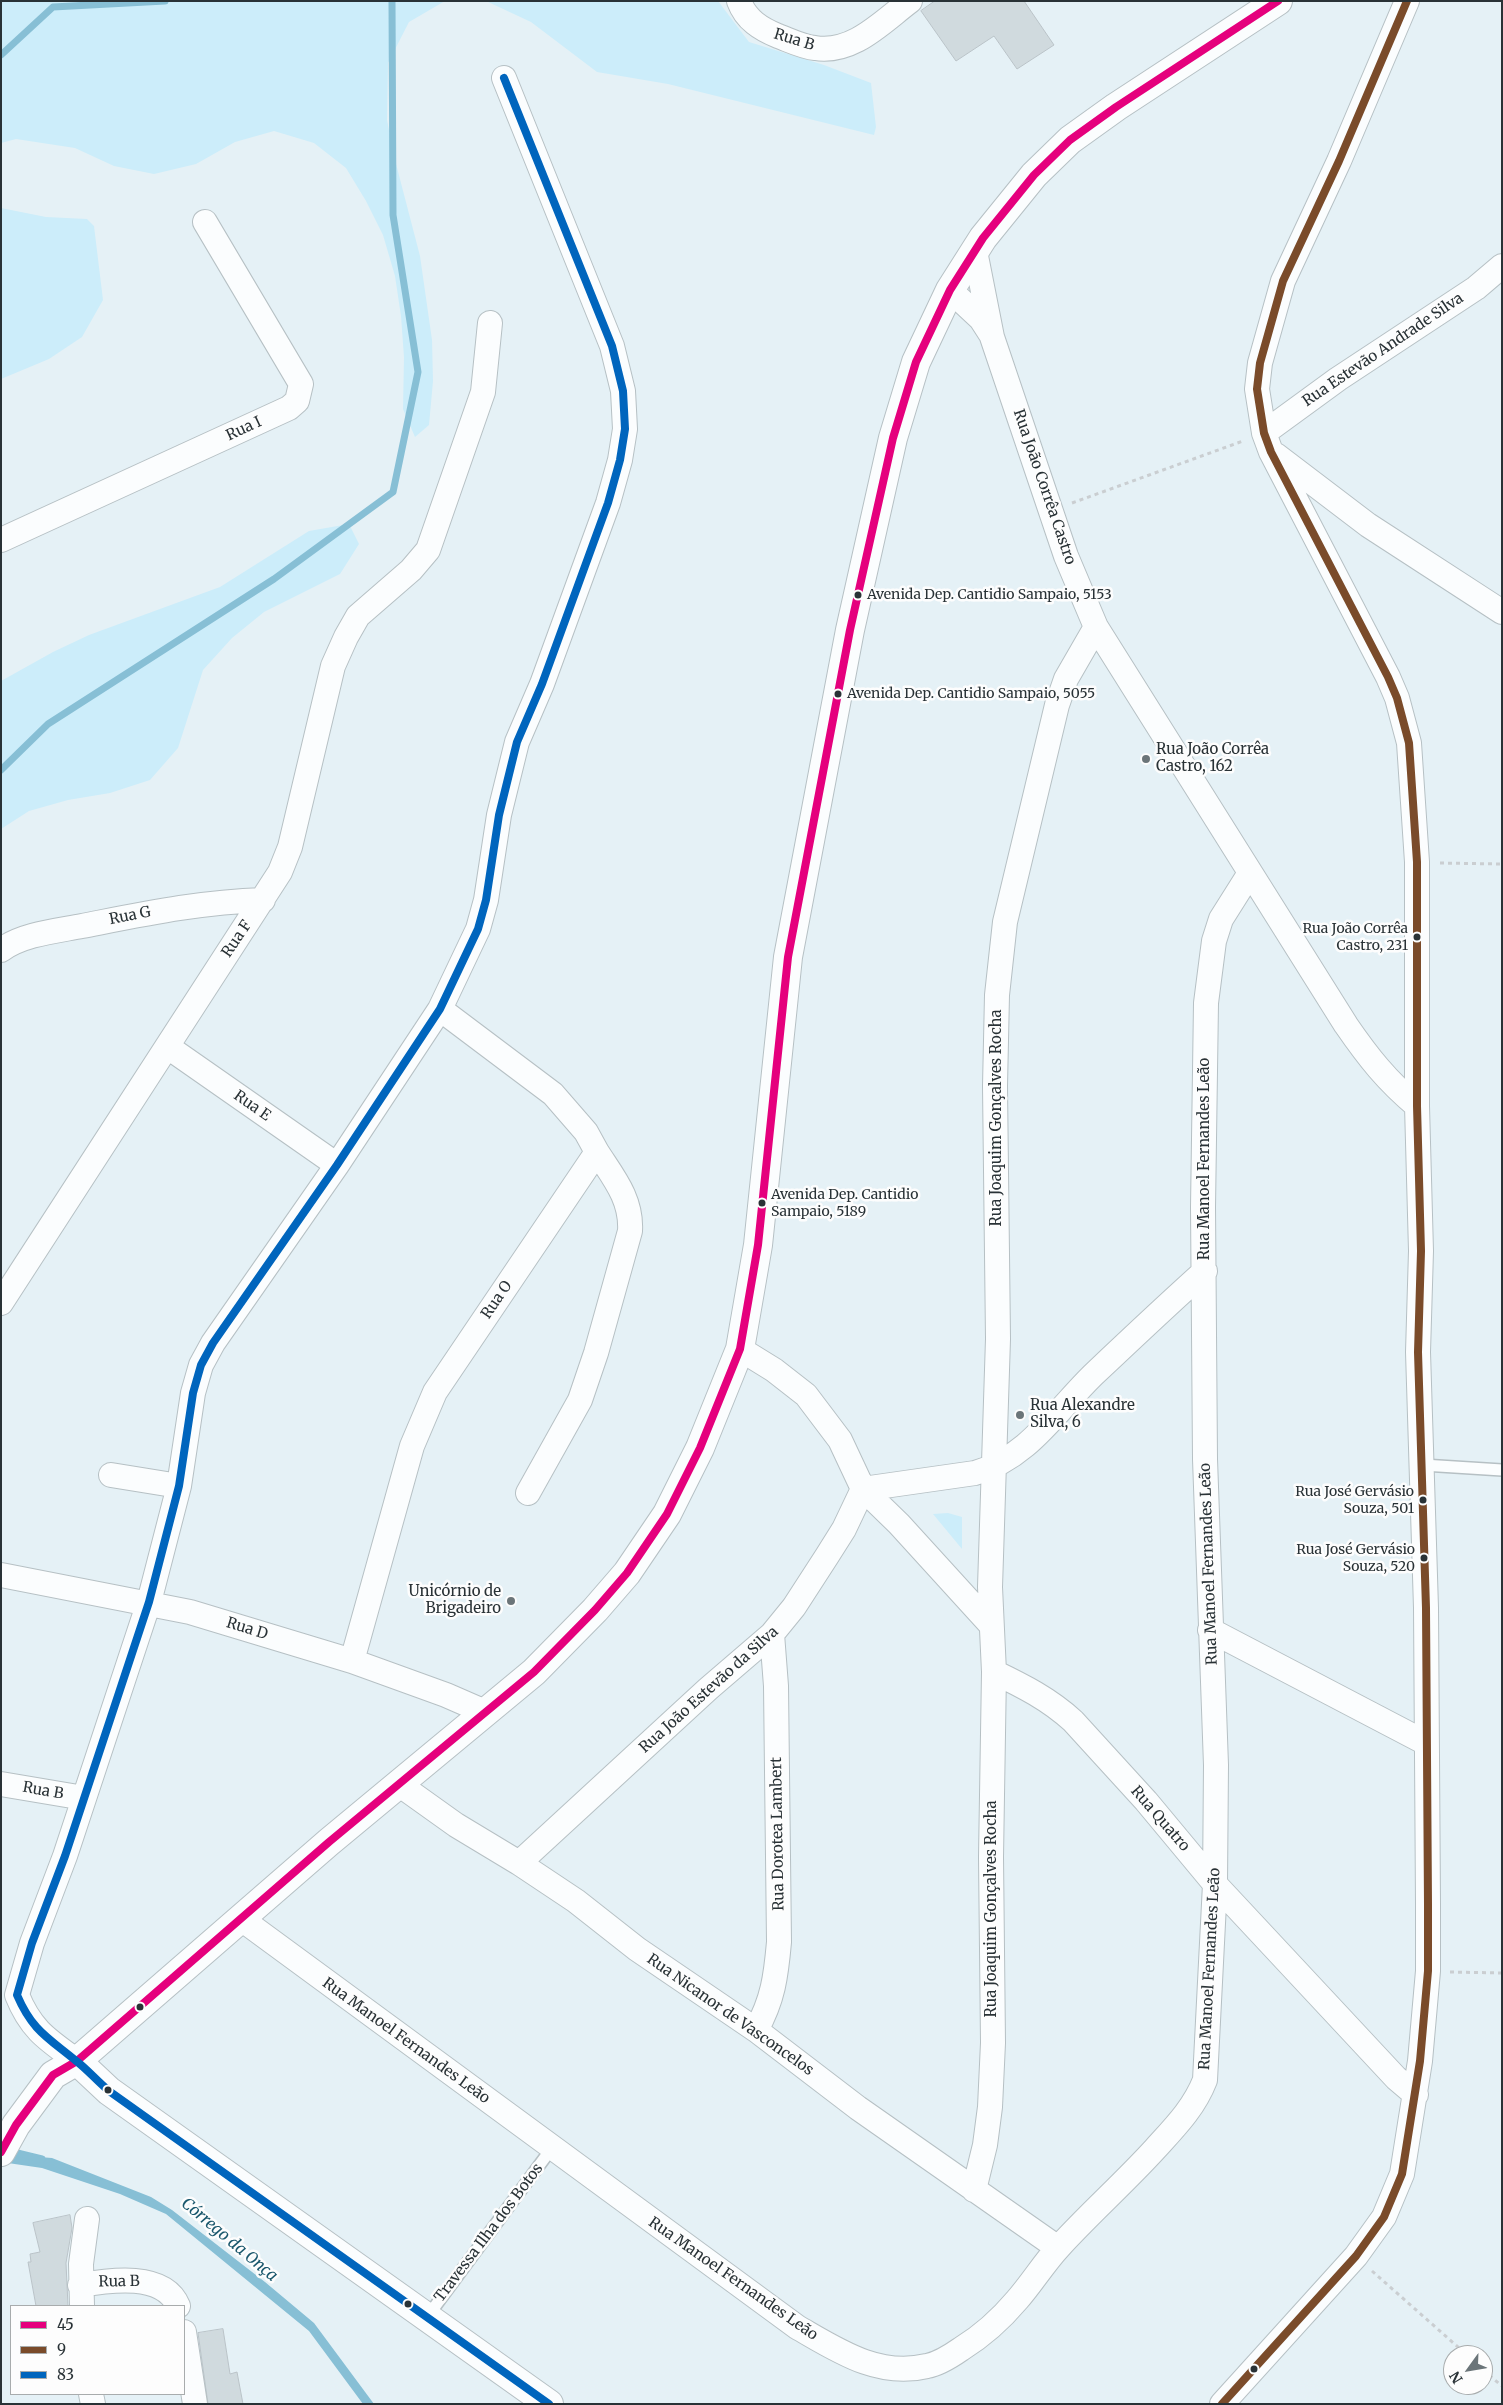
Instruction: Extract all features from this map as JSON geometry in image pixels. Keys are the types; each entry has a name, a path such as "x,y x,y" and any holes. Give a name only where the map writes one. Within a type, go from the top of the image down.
{"main road":[{"path":"1,2152 16,2124 53,2075 77,2061 329,1842 400,1785 546,1661 595,1610 627,1573 666,1514 696,1456 740,1349 758,1245 788,957 850,630 893,438 904,396 916,362 950,290 983,238 1034,175 1070,140 1116,107 1278,1"},
{"path":"77,2061 109,2091 549,2404"}],"street":[{"name":"Rua B","path":"739,1 747,17 760,28 815,48 834,48 862,38 910,1"},
{"path":"1222,2404 1356,2256 1384,2217 1402,2174 1416,2095 1428,1971 1426,1617 1418,1352 1420,1251 1417,1106 1417,862 1409,744 1397,698 1388,677 1267,442 1257,389 1260,363 1283,281 1339,161 1408,1"},
{"path":"77,2061 45,2038 9,1993 32,1943 66,1856 149,1602 179,1486 193,1393 202,1365 212,1343 337,1164 440,1009 478,930 486,900 503,797 517,742 542,684 608,503 620,460 625,429 623,391 612,346 504,78"},
{"name":"Rua I","path":"1,540 289,408 297,401 301,384 205,222"},
{"name":"Rua João Corrêa Castro","path":"975,251 992,337 1066,556 1096,627 1371,1062 1417,1106"},
{"name":"Rua Estevão Andrade Silva","path":"1267,442 1338,379 1476,288 1502,266"},
{"name":"Rua João Corrêa Castro","path":"950,290 981,319 992,337"},
{"name":"Rua F","path":"1,1303 280,872 290,847 333,666 358,616 421,560 434,535 484,392 490,323"},
{"path":"1267,442 1368,525 1502,612"},
{"name":"Rua Joaquim Gonçalves Rocha","path":"974,2190 986,2136 990,2107 993,2043 991,1857 994,1672 991,1625 992,1468 998,1339 995,1086 999,966 1005,922 1057,706 1066,679 1096,627"},
{"name":"Rua Manoel Fernandes Leão","path":"240,1918 797,2327 849,2356 880,2367 905,2370 928,2366 953,2354 975,2340 1018,2300 1058,2248 1132,2174 1190,2111 1205,2080 1215,1884 1216,1765 1205,1458 1203,1207 1206,1003 1214,941 1221,919 1250,873"},
{"name":"Rua G","path":"1,950 8,944 48,932 206,903 263,900"},
{"path":"440,1009 553,1094 586,1132 624,1197 631,1214 630,1231 596,1353 580,1400 528,1492"},
{"name":"Rua E","path":"168,1047 337,1164"},
{"name":"Rua O","path":"352,1661 412,1446 436,1392 597,1152"},
{"path":"863,1489 975,1473 992,1468 1014,1456 1092,1376 1205,1271"},
{"path":"740,1349 774,1370 806,1395 840,1440 863,1489 899,1524 991,1625"},
{"path":"111,1475 179,1486"},
{"name":"Rua João Estevão da Silva","path":"520,1863 708,1689 772,1634 794,1607 844,1529 863,1489"},
{"name":"Rua D","path":"1,1575 149,1602 190,1612 352,1661 446,1695 485,1712"},
{"path":"1210,1630 1426,1743"},
{"name":"Rua Dorotea Lambert","path":"756,2030 770,2001 775,1983 780,1942 776,1686 772,1634"},
{"name":"Rua Quatro","path":"994,1672 1034,1691 1073,1721 1146,1801 1215,1884 1396,2078 1416,2095"},
{"name":"Rua B","path":"1,1784 84,1798"},
{"name":"Rua Nicanor de Vasconcelos","path":"400,1785 456,1825 520,1863 576,1901 645,1954 756,2030 858,2108 1058,2248"},
{"name":"Rua B","path":"81,2295 86,2219"},
{"name":"Rua B","path":"81,2295 98,2282 148,2282 161,2286 170,2293 177,2305"},
{"path":"185,2339 195,2404"}],"lane":[{"path":"1422,1466 1502,1470"},
{"name":"Travessa Ilha dos Botos","path":"423,2316 433,2308 552,2148"}],"path":[{"path":"1050,510 1267,442"},
{"path":"1417,862 1502,864"},
{"path":"1428,1971 1502,1973"},
{"path":"1356,2256 1456,2345"}],"shaded area":[{"path":"1,1 445,1 409,22 388,63 387,120 395,160 420,256 432,340 433,381 429,425 415,437 403,409 404,357 401,316 395,276 383,235 366,201 346,168 314,143 274,131 235,142 196,164 154,174 114,166 75,148 16,139 1,143"},
{"path":"486,1 718,1 749,42 824,65 871,83 876,127 874,135 668,84 597,72 531,22"},
{"path":"1,208 46,217 87,219 94,226 103,300 82,337 49,359 1,379"},
{"path":"349,524 359,544 340,574 264,612 232,638 203,670 178,748 150,780 110,793 68,800 29,811 1,829 1,681 53,652 89,635 220,587 309,531"},
{"path":"948,1513 962,1517 962,1549 933,1514"},
{"path":"1,2154 52,2158 151,2197 172,2210 265,2282 314,2323 374,2404 363,2404 309,2331 166,2214 120,2194 42,2168 1,2162"}],"building":[{"path":"935,1 1024,1 1054,45 1017,69 994,36 956,61 921,11"},
{"path":"70,2215 72,2228 66,2263 68,2305 36,2305 28,2262 31,2262 30,2254 40,2252 33,2223"},
{"path":"223,2329 230,2374 237,2372 243,2404 208,2404 198,2333"}],"waterway":[{"path":"1,55 53,7 165,1"},
{"path":"1,770 48,724 274,579 393,492 418,372 393,215 392,1"},
{"name":"Córrego da Onça","path":"9,2151 42,2159"}],"transit line":[{"name":"45","path":"1,2152 16,2125 53,2075 77,2061 329,1842 534,1672 595,1610 627,1573 667,1514 700,1448 740,1349 758,1245 788,957 850,630 893,438 916,362 950,290 983,238 1034,175 1070,140 1116,107 1278,1"},
{"name":"9","path":"1222,2404 1356,2256 1384,2217 1402,2174 1420,2061 1428,1971 1426,1608 1418,1352 1421,1251 1417,1106 1417,862 1409,743 1397,698 1388,677 1271,452 1264,433 1257,389 1260,363 1283,281 1339,161 1407,1"},
{"name":"83","path":"504,78 612,346 623,391 625,429 620,460 608,503 542,684 517,742 499,815 486,900 478,929 440,1009 337,1165 213,1343 201,1365 193,1393 179,1486 149,1602 65,1856 32,1943 17,1995 28,2017 41,2032 109,2091 549,2404"}],"place":[{"name":"Avenida Dep. Cantidio Sampaio, 5153","path":"858,595"},
{"name":"Avenida Dep. Cantidio Sampaio, 5055","path":"838,694"},
{"name":"Rua João Corrêa Castro, 162","path":"1146,759"},
{"name":"Rua João Corrêa Castro, 231","path":"1417,937"},
{"name":"Avenida Dep. Cantidio Sampaio, 5189","path":"762,1203"},
{"name":"Rua Alexandre Silva, 6","path":"1020,1415"},
{"name":"Rua José Gervásio Souza, 501","path":"1423,1500"},
{"name":"Rua José Gervásio Souza, 520","path":"1424,1558"},
{"name":"Unicórnio de Brigadeiro","path":"511,1601"}]}
